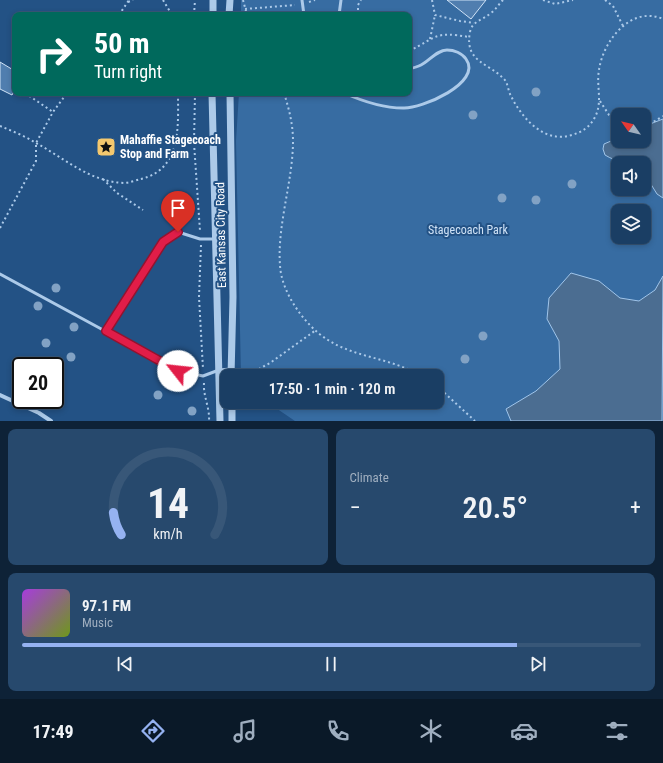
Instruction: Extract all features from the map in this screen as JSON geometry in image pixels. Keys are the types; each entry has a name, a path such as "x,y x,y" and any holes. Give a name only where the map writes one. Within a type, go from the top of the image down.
{"street":[{"path":"213,0 213,12"},
{"path":"230,0 230,12"},
{"name":"East Kansas City Road","path":"212,96 220,421"},
{"name":"East Kansas City Road","path":"230,96 233,297 231,369"},
{"path":"0,395 39,413 51,421"},
{"path":"232,409 232,421"}],"lane":[{"path":"339,12 341,0"},
{"path":"302,2 304,12"},
{"path":"351,96 362,101 404,109 422,105 442,96 465,79 469,70 468,64 463,55 446,50 412,68"},
{"path":"106,331 163,242 178,232 200,239 215,239"},
{"path":"0,274 178,371 204,376 219,370"}],"path":[{"path":"122,12 128,1 133,0"},
{"path":"163,0 170,12"},
{"path":"194,12 195,0"},
{"path":"243,0 246,12"},
{"path":"245,9 315,0"},
{"path":"358,12 358,5 361,0"},
{"path":"430,38 435,15 432,0"},
{"path":"503,0 491,13 474,23 470,31 468,44 477,61 506,80 510,95 519,109 535,128 553,136 571,136 586,128 595,117 600,102 599,69 607,47 613,37 623,26 634,18 648,15 663,19"},
{"path":"543,0 555,4 573,0"},
{"path":"605,0 613,6 623,26"},
{"path":"435,15 474,23"},
{"path":"412,49 430,38 442,34 469,37"},
{"path":"30,96 54,112"},
{"path":"0,228 36,162 36,143 65,96"},
{"path":"0,126 36,143 68,164 103,179 125,183 152,177 172,158 178,133 178,96"},
{"path":"195,96 194,144 200,232"},
{"path":"285,96 291,116 293,141 281,243 280,266 286,286 296,307 327,340 346,350 390,361 410,369"},
{"path":"600,102 611,116"},
{"path":"651,122 663,116"},
{"path":"103,179 117,193 143,210"},
{"path":"201,245 199,298 204,370"},
{"path":"259,369 270,363 316,330"},
{"path":"204,385 203,391 210,411 209,421"},
{"path":"444,392 475,421"}],"green space":[{"name":"Stagecoach Park","path":"241,0 663,0 663,421 295,421 277,409 444,409 444,369 241,369 236,141 239,96 412,96 412,12 241,12"}],"shaded area":[{"path":"663,119 663,198 657,194 651,184 651,156 611,156 611,158 605,155 603,149 604,144 611,141 611,148 651,148 651,124"},
{"path":"571,273 599,281 620,298 639,301 655,290 663,276 662,421 511,421 506,409 536,391 560,369 559,341 547,319 549,298"}],"building":[{"path":"447,0 486,0 471,19"},
{"path":"0,62 12,69 12,95 0,89"}],"place":[{"name":"Mahaffie Stagecoach Stop and Farm","path":"106,147"}],"route":[{"path":"178,232 163,242 106,331 178,371"}]}
